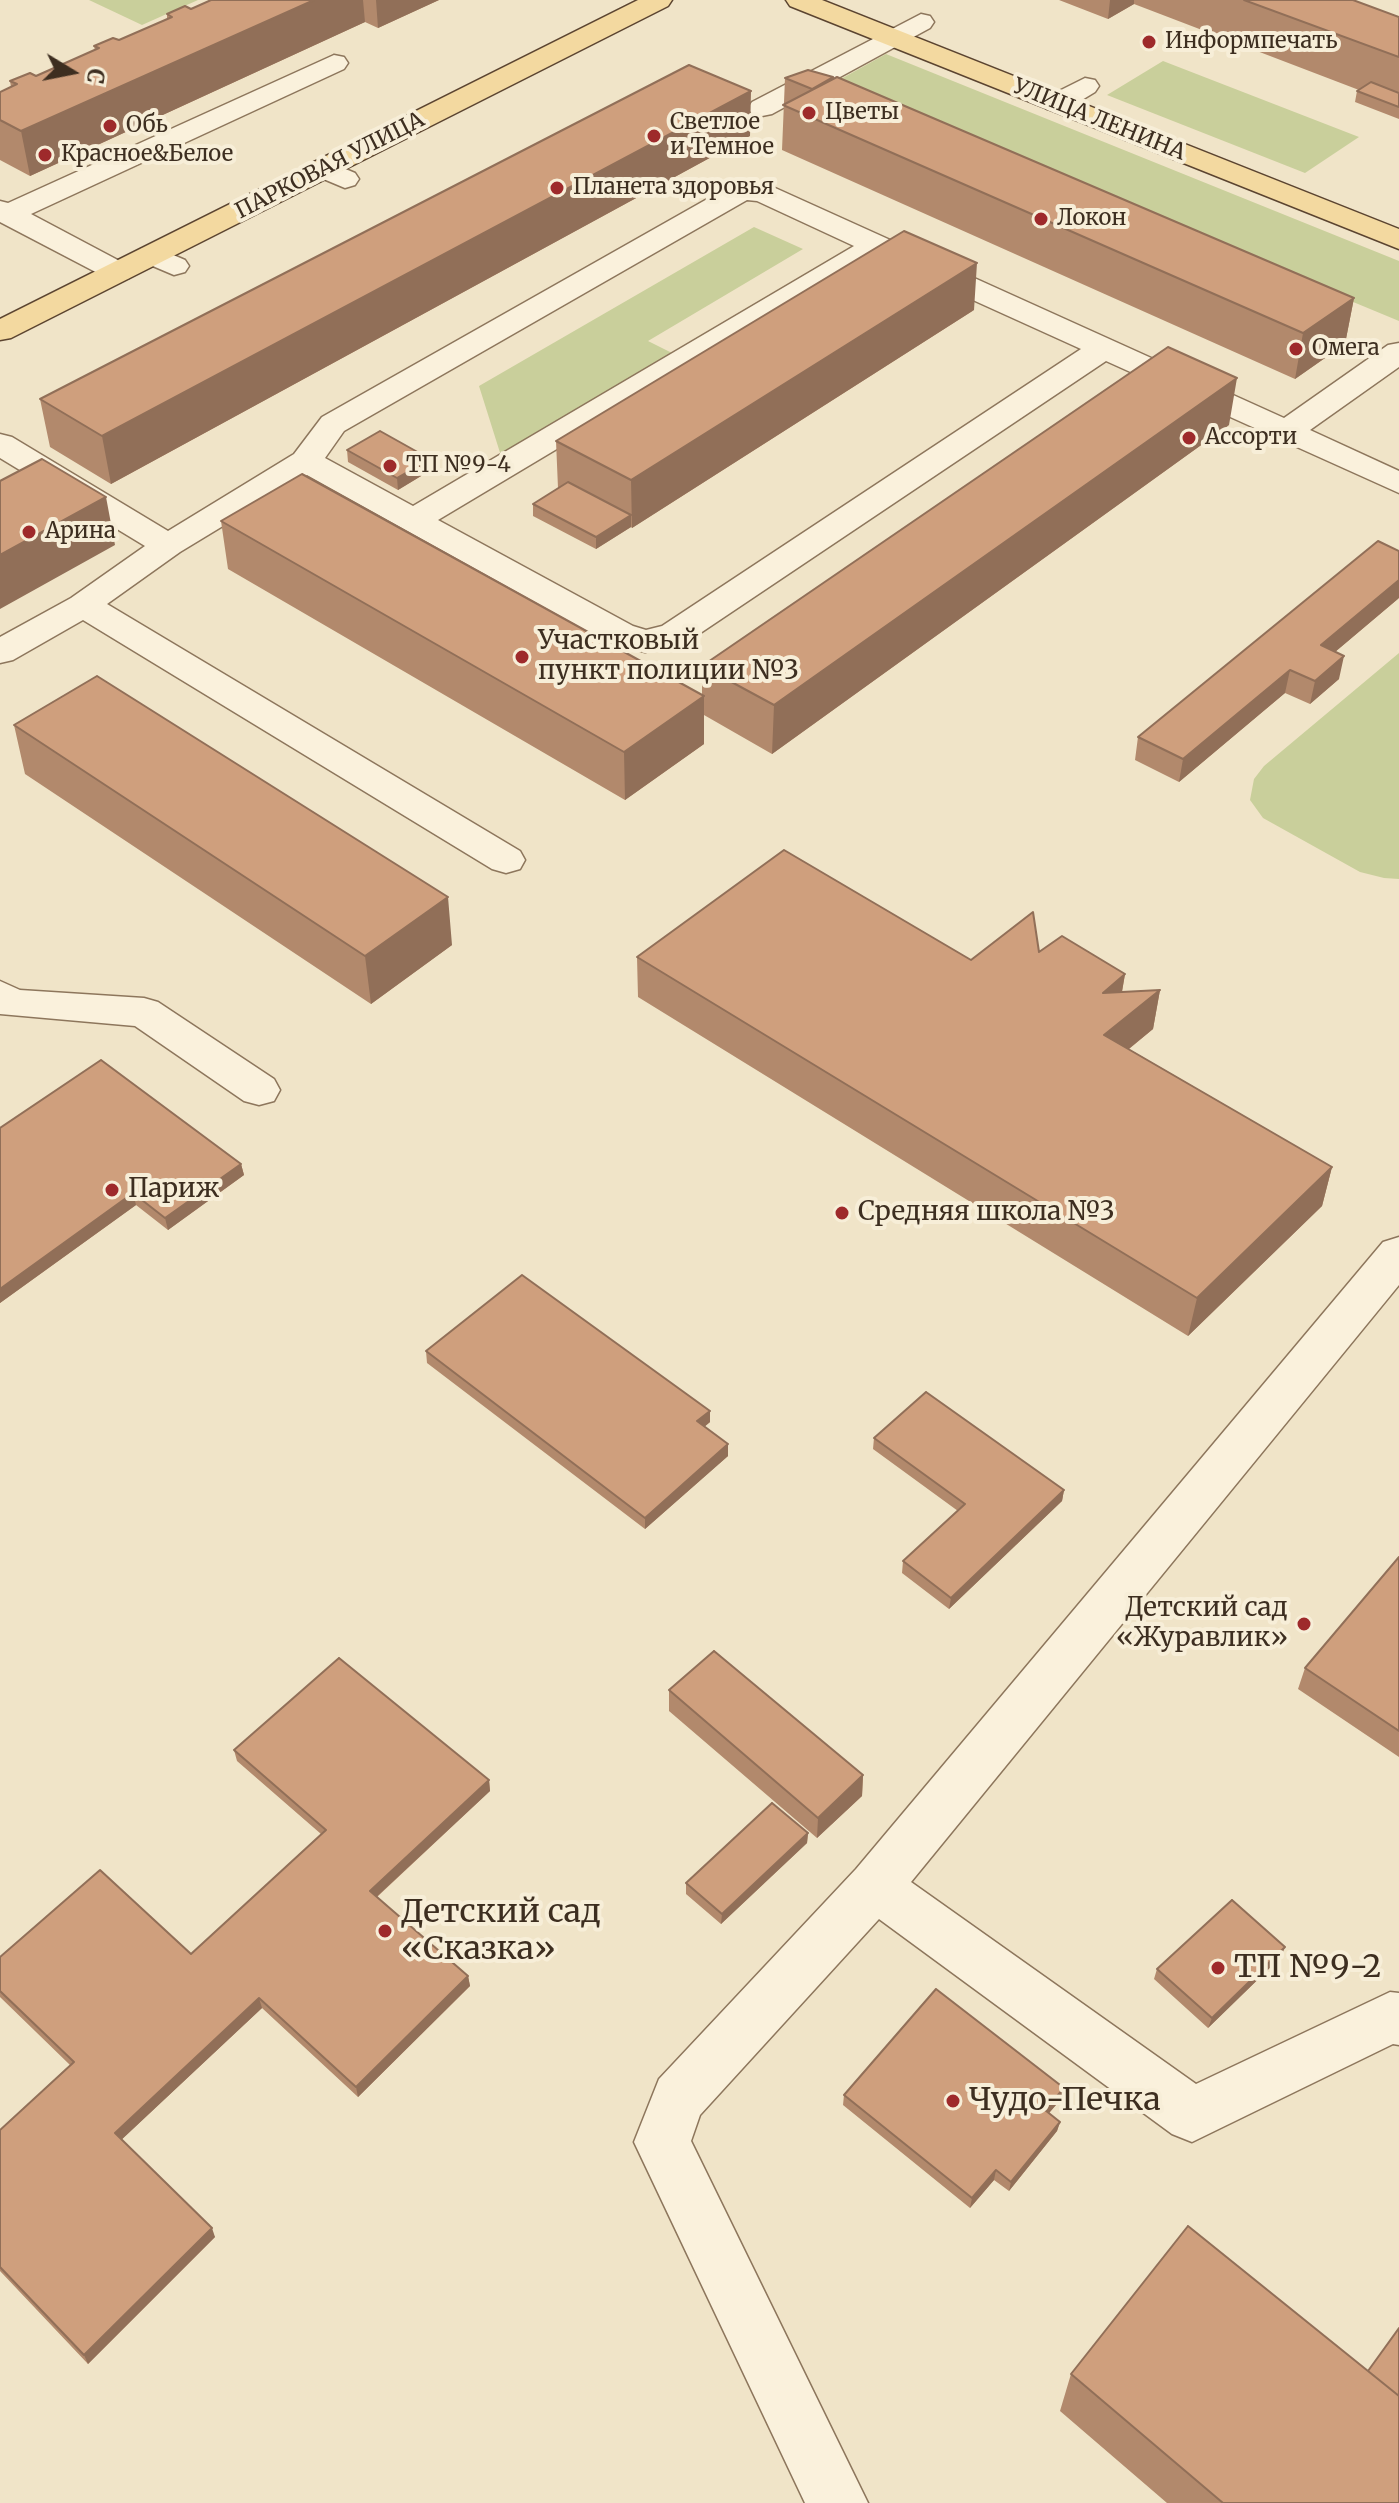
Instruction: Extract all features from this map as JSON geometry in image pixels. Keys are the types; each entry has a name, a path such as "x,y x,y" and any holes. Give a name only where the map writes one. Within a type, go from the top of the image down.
{"main road":[{"name":"ПАРКОВАЯ УЛИЦА","path":"0,331 118,272 163,261 335,174 659,0"},
{"name":"УЛИЦА ЛЕНИНА","path":"799,0 1399,240"}],"lane":[{"path":"762,108 921,22"},
{"path":"4,212 334,63"},
{"path":"1057,103 1085,86"},
{"path":"0,652 83,605 168,545 306,461 333,424 742,191 763,193 1101,350 1399,483"},
{"path":"4,212 118,272"},
{"path":"413,520 875,246"},
{"path":"306,461 620,634 645,641 674,634 1101,350"},
{"path":"1286,432 1399,352"},
{"path":"0,444 168,545"},
{"path":"83,605 506,860"},
{"path":"0,995 11,1003 144,1012 259,1090"},
{"path":"837,2503 662,2142 679,2098 875,1886 1399,1254"},
{"path":"875,1886 1192,2115 1390,2018 1399,2019"}],"green space":[{"path":"89,0 198,0 142,25"},
{"path":"886,54 1399,261 1399,321 830,85"},
{"path":"1163,61 1359,137 1305,173 1107,95"},
{"path":"754,227 803,249 648,341 674,354 502,459 479,386"},
{"path":"1399,653 1399,879 1360,872 1263,818 1250,800 1254,779 1264,766"}],"building":[{"path":"211,0 314,0 21,131 0,120 0,92 17,84 10,81 30,73 36,76 99,48 94,46 113,38 119,40 172,17 167,14 185,6 191,9"},
{"path":"1244,0 1353,0 1399,17 1399,57"},
{"path":"689,65 751,91 102,436 40,399"},
{"path":"808,70 833,77 812,89 785,78"},
{"path":"837,77 1354,298 1303,333 783,105"},
{"path":"1371,82 1399,93 1399,107 1357,91"},
{"path":"904,231 977,263 631,480 556,441"},
{"path":"1168,347 1237,378 774,705 702,666"},
{"path":"380,431 430,459 397,478 347,450"},
{"path":"42,459 106,497 0,555 0,481"},
{"path":"302,474 704,696 624,752 221,521"},
{"path":"568,482 631,515 596,537 533,504"},
{"path":"1378,541 1399,551 1399,580 1321,645 1344,656 1315,681 1290,670 1183,759 1138,737"},
{"path":"97,676 448,897 365,956 14,725"},
{"path":"784,850 971,960 1033,912 1039,952 1062,936 1125,974 1103,993 1160,990 1104,1035 1332,1167 1197,1298 637,957"},
{"name":"Париж","path":"101,1060 241,1164 165,1218 133,1193 0,1289 0,1128"},
{"path":"522,1275 710,1411 697,1421 728,1444 645,1518 426,1351"},
{"path":"926,1392 1064,1490 951,1598 903,1561 965,1504 874,1438"},
{"path":"1399,1557 1399,1731 1305,1668"},
{"path":"714,1651 863,1775 818,1818 669,1690"},
{"path":"339,1658 489,1780 370,1891 468,1976 356,2087 259,1998 115,2133 212,2228 84,2355 0,2267 0,2130 74,2062 0,1991 0,1957 100,1870 191,1954 326,1830 234,1750"},
{"path":"772,1803 808,1833 722,1914 686,1883"},
{"name":"ТП №9-2","path":"1232,1900 1285,1947 1212,2018 1157,1969"},
{"name":"Чудо-Печка","path":"936,1989 1064,2088 1045,2110 1060,2122 1011,2182 996,2170 972,2198 844,2095"},
{"path":"1188,2226 1399,2396 1399,2503 1223,2503 1071,2374"},
{"path":"1399,2328 1399,2396 1368,2371"}],"place":[{"name":"Информпечать","path":"1149,42"},
{"name":"Цветы","path":"809,113"},
{"name":"Обь","path":"110,126"},
{"name":"Светлое и Темное","path":"654,136"},
{"name":"Красное&Белое","path":"45,155"},
{"name":"Планета здоровья","path":"557,188"},
{"name":"Локон","path":"1041,219"},
{"name":"Омега","path":"1296,349"},
{"name":"Ассорти","path":"1189,438"},
{"name":"ТП №9-4","path":"390,466"},
{"name":"Арина","path":"29,532"},
{"name":"Участковый пункт полиции №3","path":"522,657"},
{"name":"Париж","path":"112,1190"},
{"name":"Средняя школа №3","path":"842,1213"},
{"name":"Детский сад «Журавлик»","path":"1304,1624"},
{"name":"Детский сад «Сказка»","path":"385,1931"},
{"name":"ТП №9-2","path":"1218,1968"},
{"name":"Чудо-Печка","path":"953,2101"}]}
